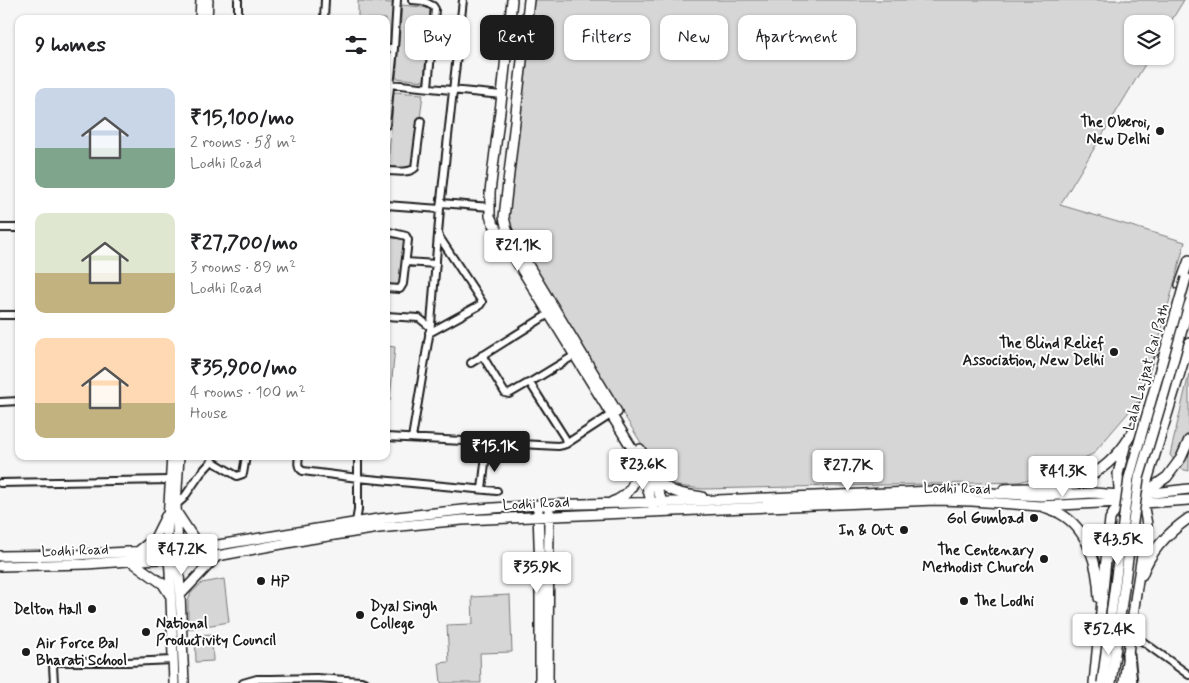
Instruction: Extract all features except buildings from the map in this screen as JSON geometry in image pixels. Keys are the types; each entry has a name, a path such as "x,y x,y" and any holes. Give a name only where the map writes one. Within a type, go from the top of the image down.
{"highway":[{"path":"1128,655 1131,683"}],"main road":[{"path":"200,15 201,0"},
{"path":"207,15 208,0"},
{"path":"512,0 490,192 490,216 553,312 639,454 666,512"},
{"path":"529,0 504,217 507,230 575,354 612,414 655,476 664,486 674,492 714,500"},
{"path":"1094,683 1110,519 1120,499 1118,474 1126,444 1145,406 1189,260"},
{"name":"Lala Lajpat Rai Path","path":"1102,683 1129,478 1189,268"},
{"name":"Lala Lajpat Rai Path","path":"1111,683 1139,478 1189,305"},
{"path":"1124,683 1147,524 1143,499 1189,343"},
{"path":"1143,499 1168,478 1181,458 1189,440"},
{"path":"974,492 1018,488 1050,488 1076,484 1100,470 1126,444"},
{"path":"639,454 638,458 654,512"},
{"path":"607,504 620,499 628,492 637,472 639,454"},
{"path":"172,460 170,480 181,594 184,683"},
{"path":"174,683 168,554 179,460"},
{"name":"Lodhi Road","path":"0,566 131,561 168,554 217,556 379,528 462,520 935,500 1040,506 1093,504 1120,499 1126,489 1131,487 1137,488 1143,499"},
{"name":"Lodhi Road","path":"1143,499 1189,488"},
{"name":"Lodhi Road","path":"178,554 200,548 356,522 463,510 538,505 934,491 1041,496 1093,493 1120,499"},
{"name":"Lodhi Road","path":"1120,499 1124,509 1131,511 1139,509 1143,499"},
{"name":"Lodhi Road","path":"1143,499 1189,500"},
{"path":"538,505 540,683"},
{"path":"548,683 549,505"},
{"path":"1040,506 1059,513 1070,521 1088,543 1098,584 1101,626"},
{"path":"173,510 200,548"},
{"path":"140,550 155,538 173,510"},
{"path":"1136,593 1144,569 1156,550 1167,537 1189,518"},
{"path":"1108,554 1116,547 1127,545 1138,550 1142,557"},
{"path":"0,556 74,555 140,550 168,554"},
{"path":"181,594 217,556"},
{"path":"131,561 163,584 170,595"}],"street":[{"path":"238,0 238,15"},
{"path":"324,15 325,0"},
{"path":"397,0 390,84 502,94"},
{"path":"412,0 423,1 435,9 428,88"},
{"path":"412,438 430,330 463,0"},
{"path":"390,171 408,171 415,168 421,121"},
{"path":"390,205 490,207"},
{"path":"0,228 15,228"},
{"path":"390,233 403,235 407,238 402,287 390,288"},
{"path":"430,330 482,302 438,235"},
{"path":"406,262 436,264"},
{"path":"471,363 553,312"},
{"path":"0,316 15,315"},
{"path":"390,316 419,318 430,330"},
{"path":"482,356 505,393 509,394 575,354"},
{"path":"529,383 565,438 566,444"},
{"path":"0,402 15,401"},
{"path":"390,437 558,446 566,444 612,414"},
{"path":"482,489 486,455"},
{"path":"173,510 211,460"},
{"path":"213,460 237,476 243,474 245,460"},
{"path":"299,460 299,469 303,471 358,478 497,490"},
{"path":"356,522 358,510 358,460"},
{"path":"0,483 170,480"},
{"path":"1131,633 1189,675"},
{"path":"54,683 53,666 56,662 173,660"},
{"path":"243,683 257,679 293,681 316,678 366,683"}],"shaded area":[{"path":"533,0 1184,0 1174,16 1124,15 1124,65 1145,65 1060,205 1185,242 1145,393 1093,454 1051,473 1019,482 703,489 678,486 662,477 511,231 507,213 526,60 554,60 554,15 531,15"},
{"path":"358,1 394,3 390,45 390,15 358,15"},
{"path":"402,5 430,8 429,15 405,15 405,60 426,60 424,81 396,78"},
{"path":"394,92 423,94 414,169 390,166"},
{"path":"390,238 405,239 401,286 390,285"},
{"path":"390,346 395,347 390,400"},
{"path":"1189,374 1189,471 1181,469 1170,455"},
{"path":"224,579 229,622 188,629 188,601 191,593 202,583"},
{"path":"510,595 512,652 480,653 481,683 441,683 439,663 449,662 447,625 473,624 472,597"},
{"path":"212,634 213,661 196,662 195,635"}],"place":[{"name":"The Oberoi, New Delhi","path":"1160,131"},
{"name":"The Blind Relief Association, New Delhi","path":"1114,352"},
{"name":"Gol Gumbad","path":"1034,518"},
{"name":"In & Out","path":"904,530"},
{"name":"The Centenary Methodist Church","path":"1044,559"},
{"name":"HP","path":"261,581"},
{"name":"The Lodhi","path":"964,601"},
{"name":"Delton Hall","path":"92,609"},
{"name":"Dyal Singh College","path":"360,615"},
{"name":"National Productivity Council","path":"146,632"},
{"name":"Air Force Bal Bharati School","path":"26,652"}]}
